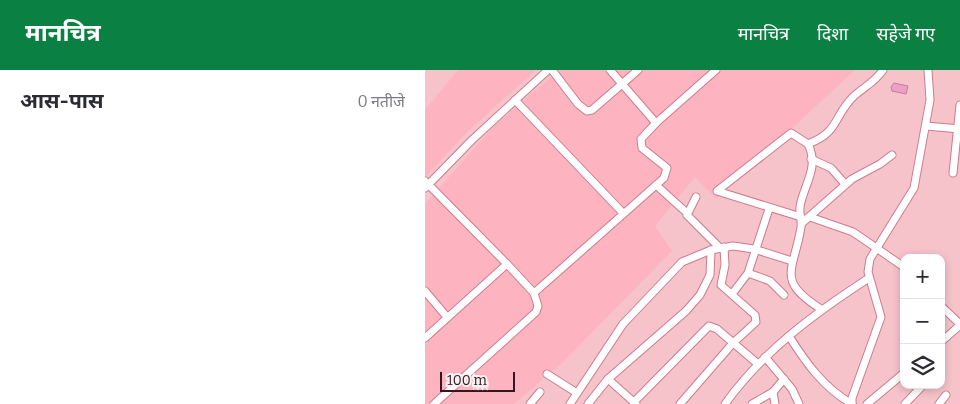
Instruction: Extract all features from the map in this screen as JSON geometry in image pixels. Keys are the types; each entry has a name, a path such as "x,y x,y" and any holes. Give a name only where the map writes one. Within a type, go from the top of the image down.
{"street":[{"path":"434,404 536,312 538,306 533,293 507,264 426,184 548,70"},
{"path":"552,70 578,104 587,111 592,110 638,70"},
{"path":"610,70 656,123"},
{"path":"533,293 664,178 667,168 642,148 641,144 645,134 715,70"},
{"path":"808,144 825,137 831,132 853,97 873,82 883,70"},
{"path":"789,336 811,370 837,395 852,404 853,393 881,318 869,278 870,259 910,197 916,180 927,126 930,100 928,70"},
{"path":"515,100 623,213"},
{"path":"953,173 960,105"},
{"path":"927,126 958,129"},
{"path":"821,309 802,296 793,284 791,276 792,261 802,220 800,205 811,176 811,159 808,144 791,133 717,191 802,220 810,217 845,184 892,155"},
{"path":"811,159 831,168 845,184"},
{"path":"657,185 722,247 725,265 721,285 756,318 753,326 733,343 680,404"},
{"path":"687,213 696,197"},
{"path":"732,294 747,273 769,209"},
{"path":"810,217 853,232 900,264"},
{"path":"570,404 639,305 682,262 722,247 741,246 792,261"},
{"path":"589,404 608,379 687,311 700,295 710,275 711,250"},
{"path":"425,338 507,264"},
{"path":"747,273 774,284 783,295"},
{"path":"725,404 758,364 789,336 821,309 869,278"},
{"path":"425,291 447,317"},
{"path":"945,310 960,325 945,338"},
{"path":"608,379 635,403 709,326 717,329 758,364"},
{"path":"765,357 784,379 799,404"},
{"path":"547,374 577,393"},
{"path":"867,404 900,376"},
{"path":"752,404 773,392 784,379"},
{"path":"905,404 919,389"},
{"path":"530,404 540,392"},
{"path":"773,392 775,404"},
{"path":"939,404 946,395"}],"shaded area":[{"path":"458,70 536,70 467,132 425,177 425,110"},
{"path":"559,70 855,70 716,199 695,177 655,226 672,251 563,362 514,404 425,404 425,204 493,127"}],"building":[{"path":"894,83 908,86 906,94 892,91 891,87"}]}
